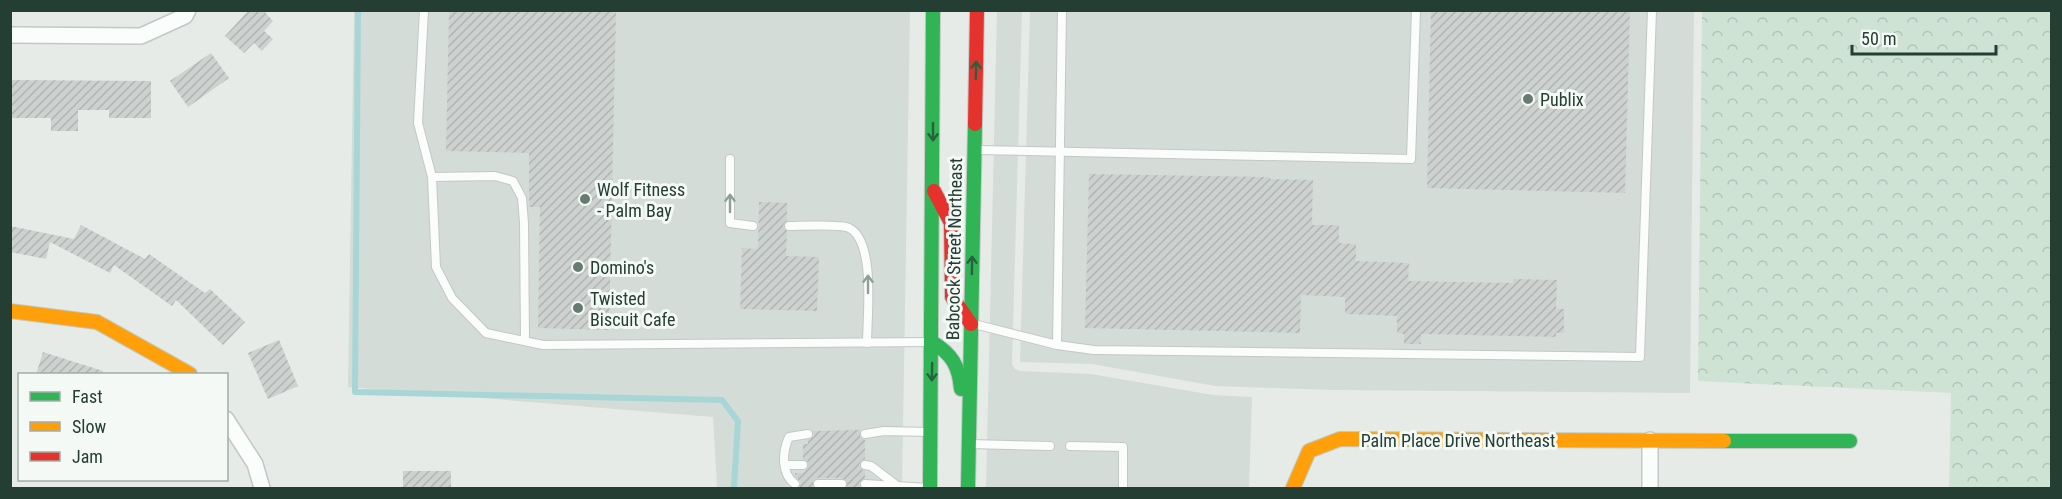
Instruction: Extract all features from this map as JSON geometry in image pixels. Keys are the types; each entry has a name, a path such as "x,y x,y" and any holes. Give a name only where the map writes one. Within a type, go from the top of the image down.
{"main road":[{"name":"Babcock Street Northeast","path":"930,488 933,10"},
{"name":"Babcock Street Northeast","path":"968,489 977,10"},
{"path":"933,187 951,224 952,297 971,324"},
{"path":"10,311 97,322 186,373"},
{"path":"932,342 944,348 959,367 963,419 969,440"},
{"name":"Palm Place Drive Northeast","path":"1293,489 1309,450 1340,439 1850,441"}],"street":[{"path":"10,36 141,36 185,15 188,10"},
{"path":"228,421 255,464 262,489"},
{"path":"1650,440 1650,489"}],"lane":[{"path":"424,10 418,123 432,177 436,267 452,298 486,333 543,345 932,342"},
{"path":"1057,345 1062,10"},
{"path":"974,150 1411,159 1416,10"},
{"path":"971,324 1057,345 1094,350 1640,357 1652,10"},
{"path":"730,159 730,223 753,226"},
{"path":"432,177 495,176 513,181 522,198 525,341"},
{"path":"789,226 848,228 860,237 868,264 867,343"},
{"path":"865,434 884,431 931,432"},
{"path":"795,484 788,479 785,444 789,437 808,434"},
{"path":"969,440 1050,446"},
{"path":"1070,446 1123,447 1123,489"},
{"path":"785,465 803,465"},
{"path":"865,465 871,465 897,486"},
{"path":"818,484 842,484"},
{"path":"865,484 930,488"}],"shaded area":[{"path":"354,11 910,11 902,488 717,488 713,417 348,387"},
{"path":"997,11 1022,11 1012,364 1020,371 1091,374 1213,395 1252,397 1249,488 986,488"},
{"path":"1030,11 1694,11 1690,393 1333,390 1215,386 1092,364 1020,362"}],"green space":[{"path":"1702,11 2051,11 2051,488 1949,488 1951,393 1698,381"}],"building":[{"path":"249,10 263,10 273,21 264,31 273,39 262,51 254,43 244,53 225,36"},
{"path":"449,10 616,10 609,330 538,328 540,207 529,207 529,153 446,151"},
{"name":"Publix","path":"1431,10 1630,10 1625,193 1427,188"},
{"path":"211,53 229,78 188,107 170,81"},
{"path":"10,80 151,81 151,118 109,118 109,110 78,110 78,131 51,131 51,118 10,118"},
{"path":"1089,174 1270,177 1270,179 1313,180 1312,225 1339,225 1339,243 1356,244 1356,261 1409,263 1408,281 1513,283 1513,279 1557,280 1556,309 1564,309 1564,333 1556,333 1556,337 1421,334 1421,344 1404,344 1404,334 1397,333 1397,316 1345,314 1345,297 1301,295 1300,333 1085,328"},
{"path":"759,202 787,203 787,221 783,225 787,231 786,256 819,257 817,311 740,309 742,248 758,249"},
{"path":"81,225 145,259 149,254 205,293 210,289 245,322 223,345 176,300 172,306 114,265 110,273 50,242 46,259 10,252 10,226 74,239"},
{"path":"279,340 298,386 268,399 248,353"},
{"path":"43,352 103,371 102,373 37,373"},
{"path":"860,430 860,437 865,440 865,459 859,465 865,471 865,478 859,483 861,489 846,489 847,482 842,478 817,478 813,482 814,488 799,488 801,483 795,473 803,473 808,467 808,462 803,459 803,444 808,444 808,440 814,436 813,431"},
{"path":"403,471 451,471 451,489 403,489"}],"waterway":[{"path":"358,10 355,392 722,400 738,421 734,488"}],"traffic: fast":[{"path":"930,488 933,10"},
{"path":"968,488 975,124"},
{"path":"932,342 945,351 953,361 961,389"},
{"path":"1724,441 1850,441"}],"traffic: slow":[{"path":"10,311 97,322 188,373"},
{"path":"1293,488 1309,451 1340,439 1724,441"}],"traffic: jam":[{"path":"975,124 977,10"},
{"path":"934,191 951,223 952,297 971,324"}],"place":[{"name":"Publix","path":"1528,99"},
{"name":"Wolf Fitness - Palm Bay","path":"585,199"},
{"name":"Domino's","path":"578,267"},
{"name":"Twisted Biscuit Cafe","path":"578,308"}]}
